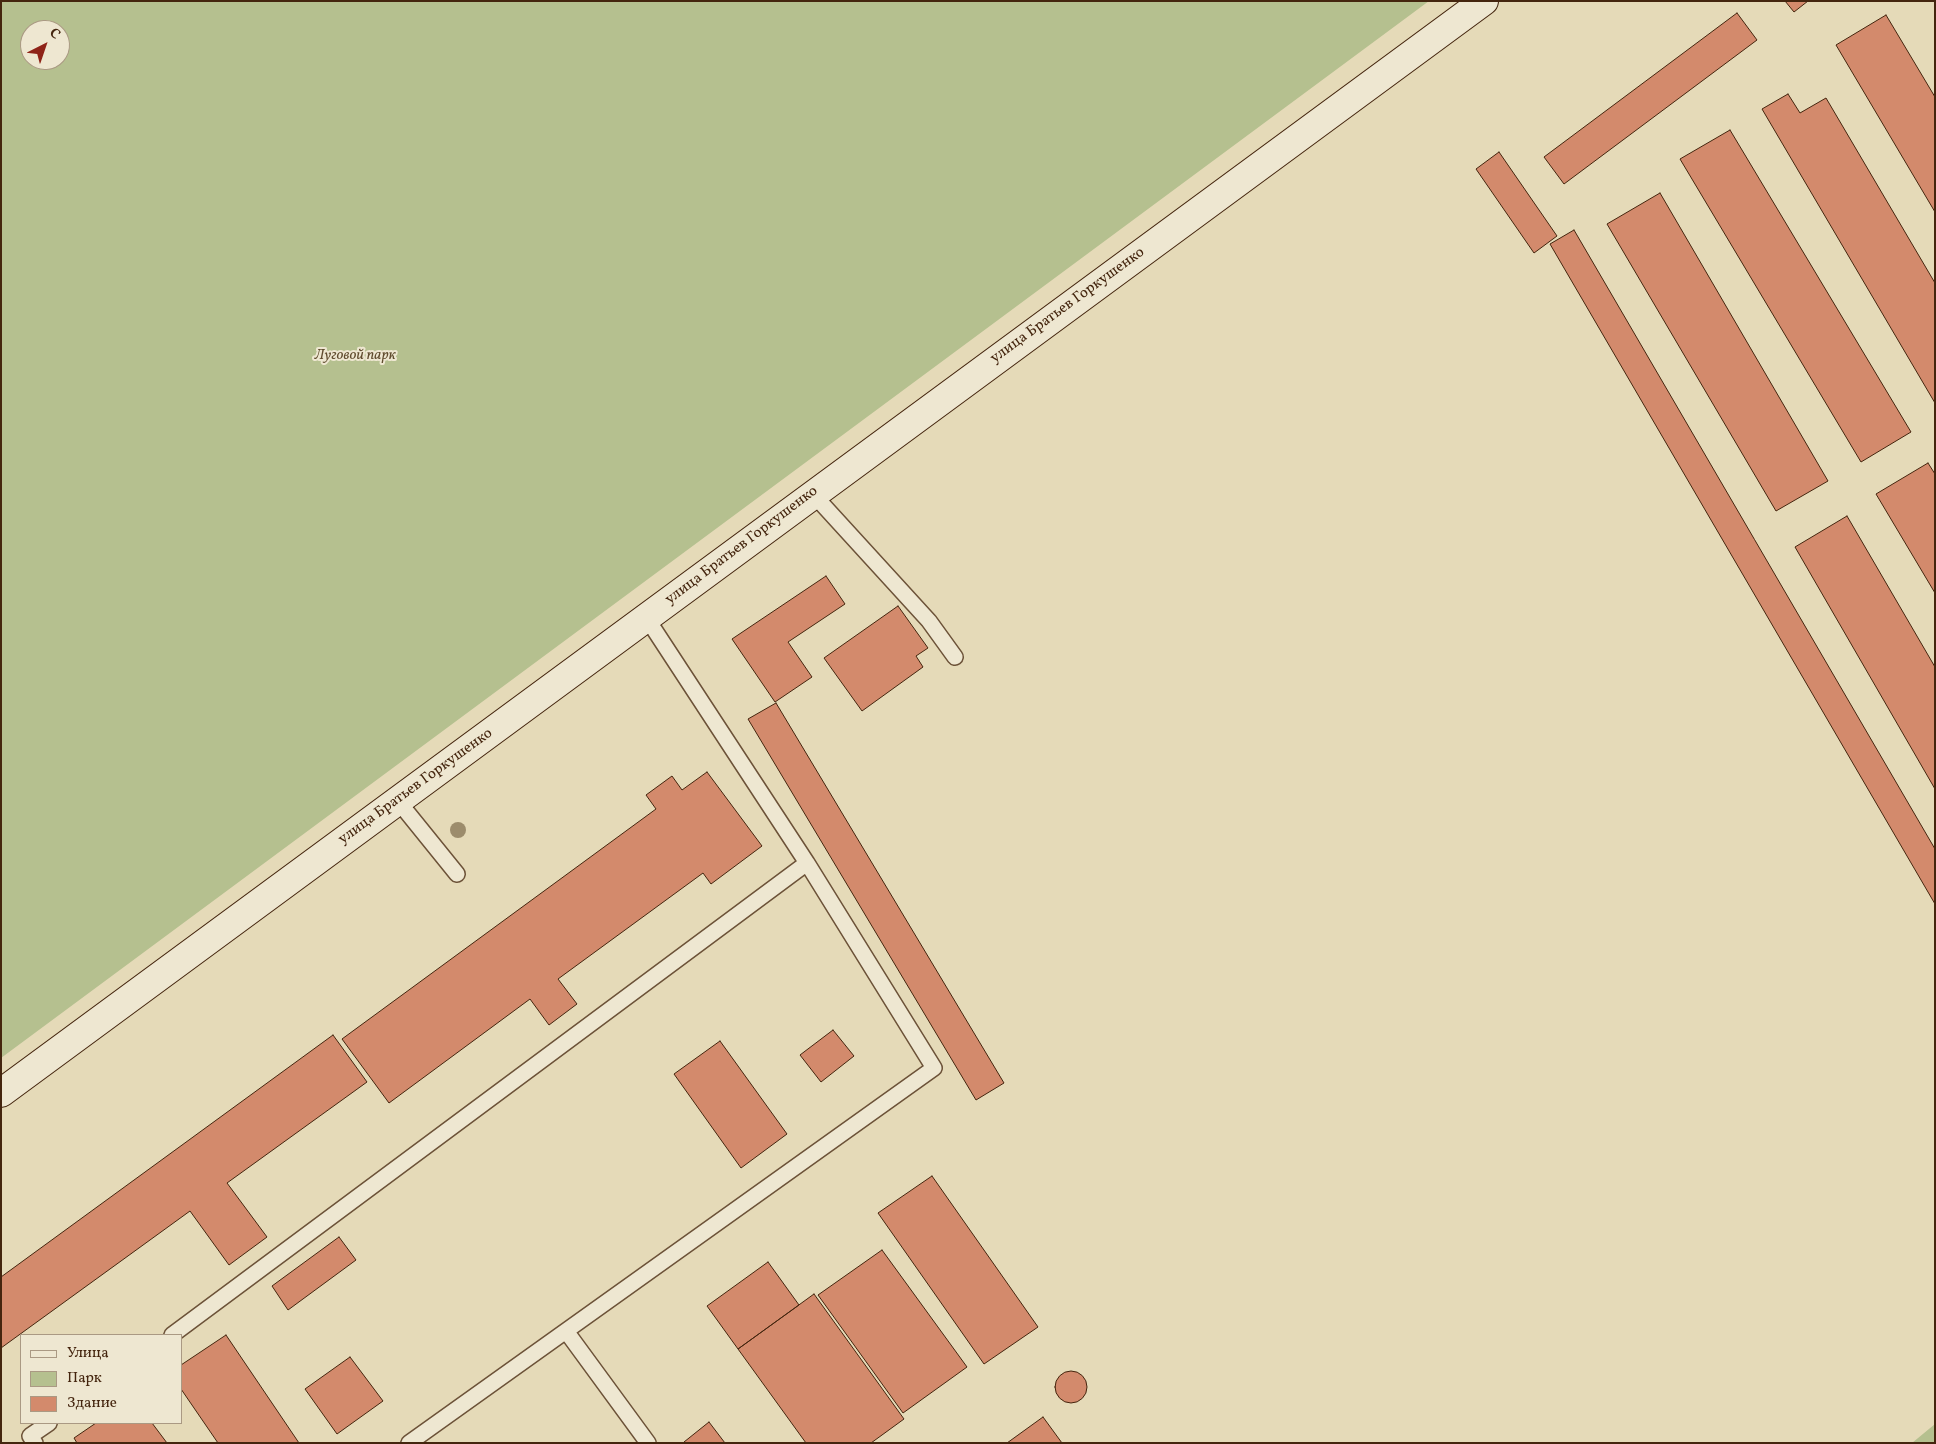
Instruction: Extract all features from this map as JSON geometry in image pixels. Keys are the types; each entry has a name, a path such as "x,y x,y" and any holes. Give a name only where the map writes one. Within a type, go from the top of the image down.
{"street":[{"name":"улица Братьев Горкушенко","path":"1,1093 1484,1"}],"lane":[{"path":"813,494 929,621 955,657"},
{"path":"409,1443 934,1068 806,864 646,617"},
{"path":"398,801 457,874"},
{"path":"173,1334 806,864"},
{"path":"566,1331 648,1443"},
{"path":"35,1443 30,1436 47,1424"}],"green space":[{"name":"Луговой парк","path":"1,1 1429,1 1,1058"},
{"path":"1935,1424 1935,1443 1912,1443"}],"building":[{"path":"1785,1 1808,1 1794,12"},
{"path":"1737,13 1757,40 1564,184 1544,157"},
{"path":"1886,15 1935,97 1935,212 1836,45"},
{"path":"1788,94 1800,113 1826,98 1935,283 1935,403 1762,109"},
{"path":"1730,130 1911,432 1861,462 1680,159"},
{"path":"1499,152 1557,236 1534,253 1476,169"},
{"path":"1660,193 1828,481 1776,511 1607,224"},
{"path":"1574,230 1935,849 1935,904 1550,244"},
{"path":"1928,463 1935,474 1935,593 1876,494"},
{"path":"1847,516 1935,667 1935,789 1795,547"},
{"path":"826,576 845,604 788,642 812,677 775,702 732,639"},
{"path":"898,606 928,648 916,656 923,667 862,711 824,658"},
{"path":"776,703 1004,1083 976,1100 748,719"},
{"path":"707,772 762,846 711,884 703,873 558,979 577,1004 549,1025 530,999 389,1103 342,1039 656,809 646,795 672,776 682,790"},
{"path":"833,1030 854,1056 821,1082 800,1055"},
{"path":"333,1035 367,1082 227,1183 267,1237 229,1265 190,1211 1,1348 1,1277"},
{"path":"720,1041 787,1134 741,1168 674,1074"},
{"path":"932,1176 1038,1327 984,1364 878,1213"},
{"path":"339,1237 356,1260 288,1310 272,1286"},
{"path":"882,1250 967,1367 903,1413 818,1295"},
{"path":"768,1262 799,1305 738,1349 707,1306"},
{"path":"814,1294 904,1419 871,1443 806,1443 738,1349"},
{"path":"226,1335 299,1443 218,1443 182,1390 182,1364"},
{"path":"350,1357 383,1401 337,1434 305,1389"},
{"path":"1071,1371 1077,1372 1082,1376 1086,1381 1086,1393 1082,1398 1077,1402 1071,1403 1065,1402 1060,1398 1056,1393 1055,1387 1056,1381 1060,1376 1065,1372"},
{"path":"1043,1417 1062,1443 1007,1443"},
{"path":"709,1422 725,1443 684,1442"},
{"path":"95,1424 153,1424 167,1443 77,1443 74,1438"}]}
